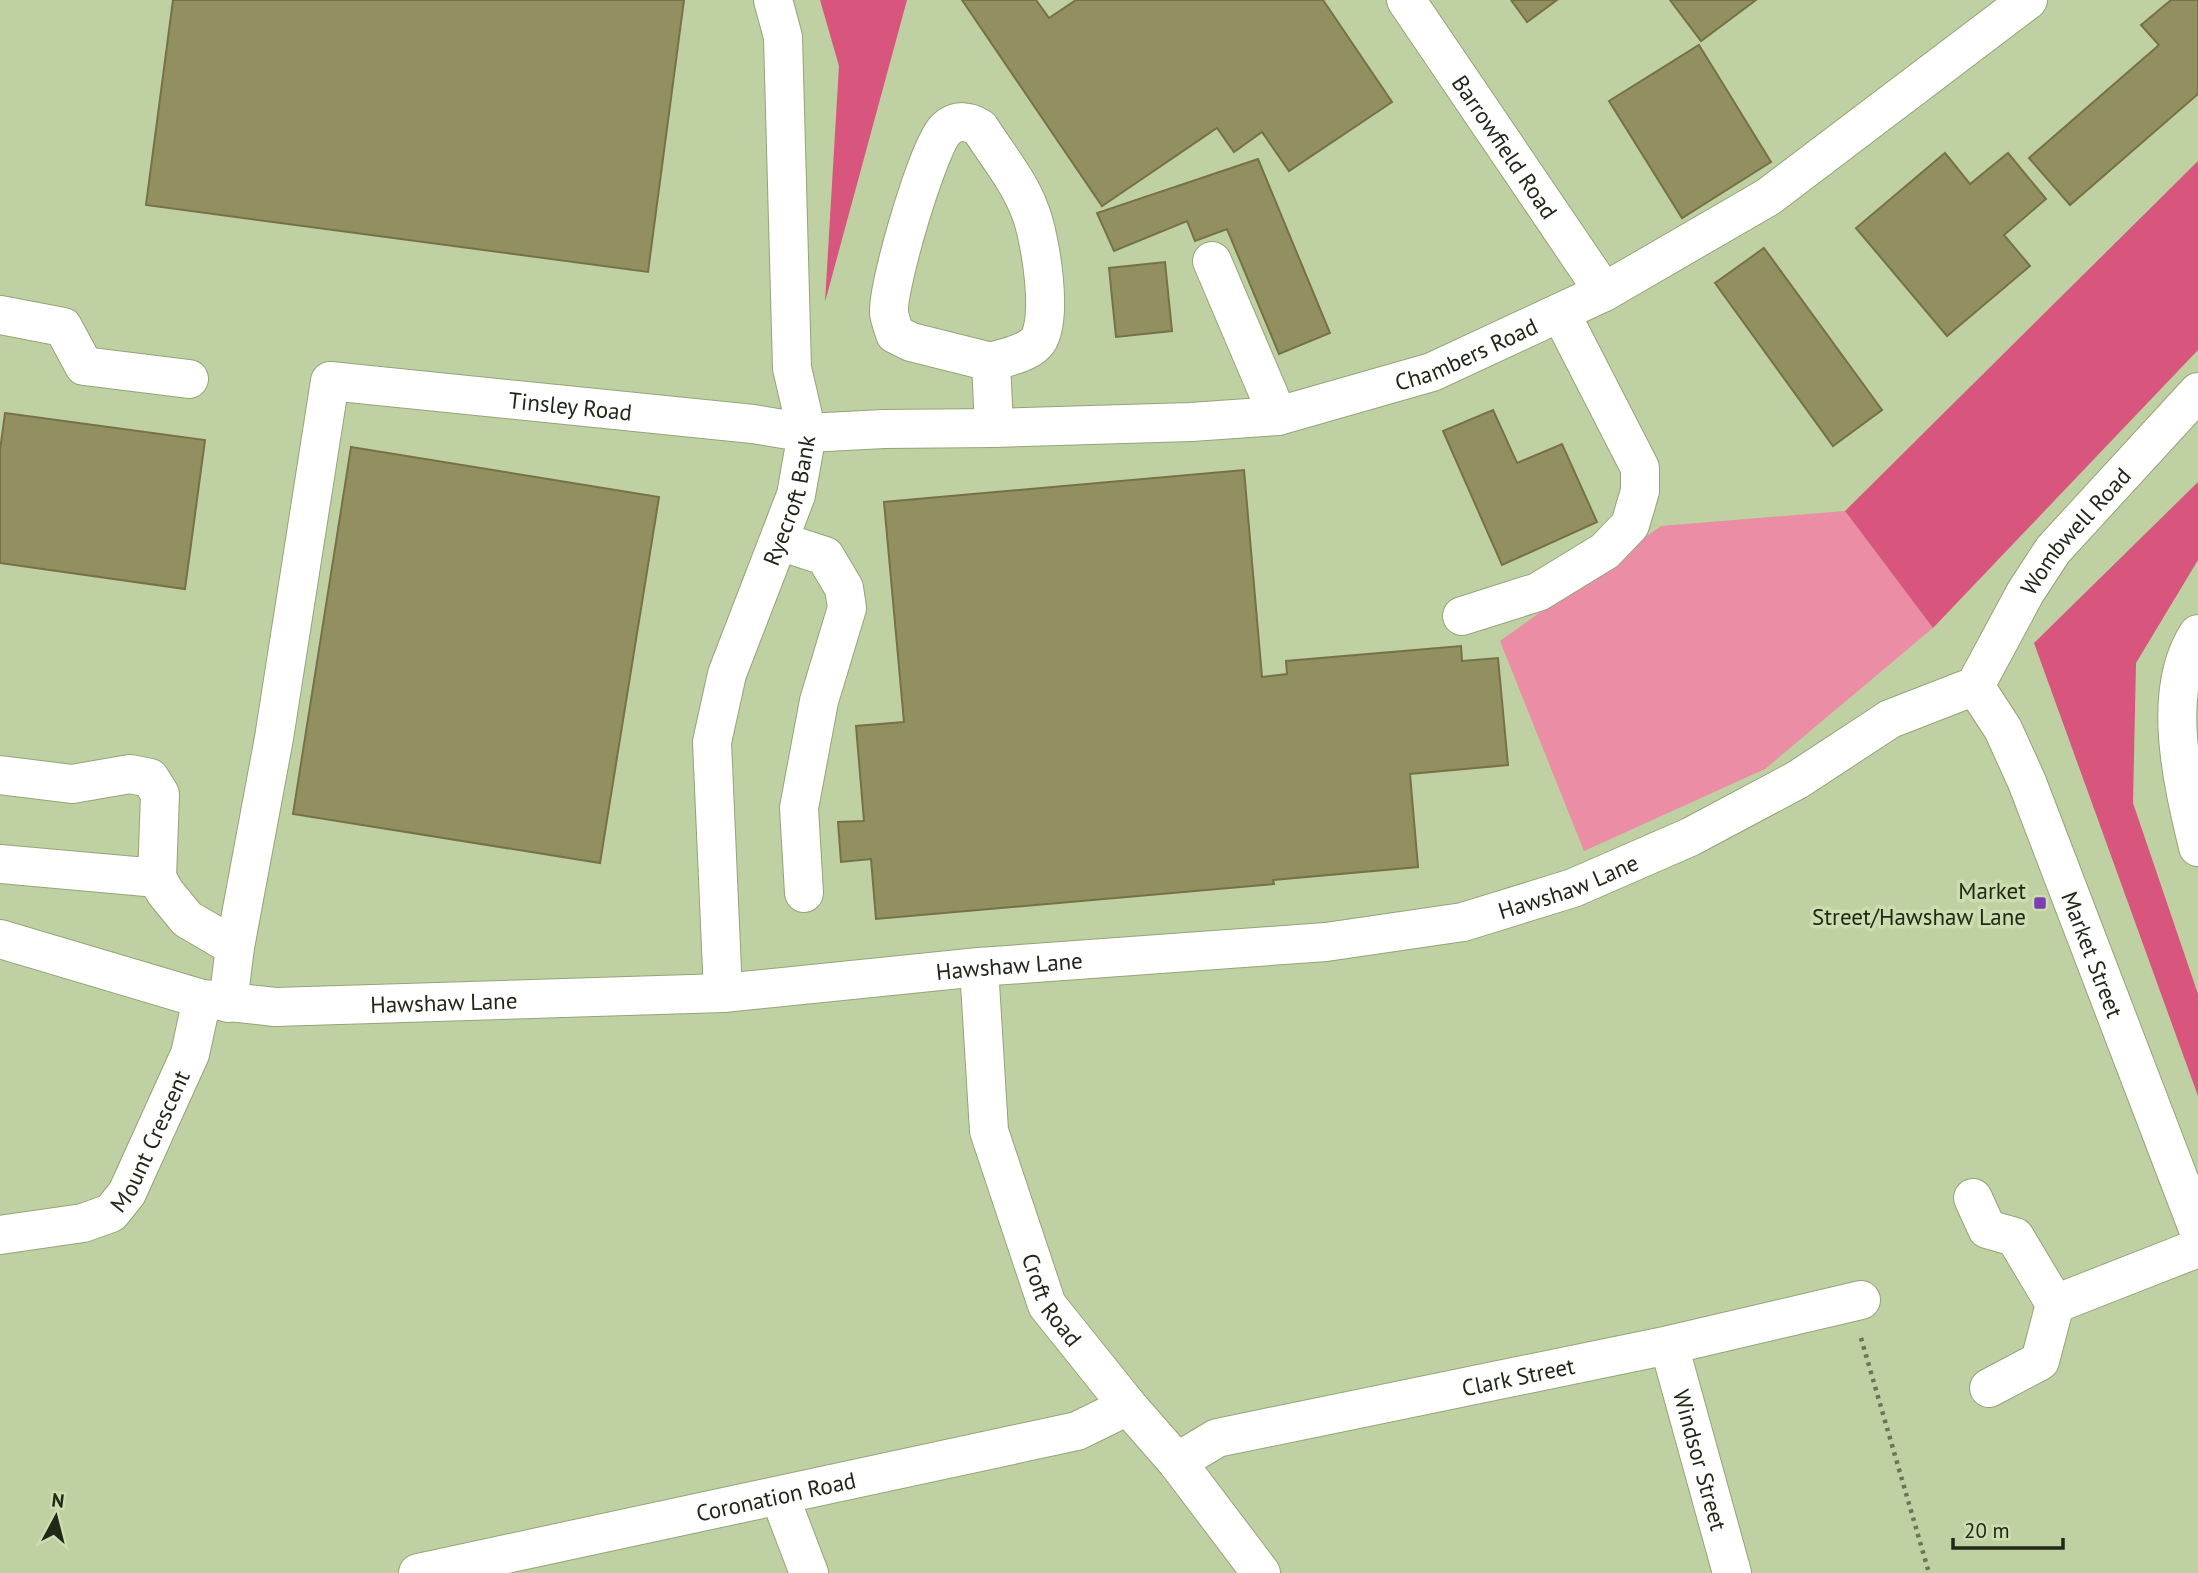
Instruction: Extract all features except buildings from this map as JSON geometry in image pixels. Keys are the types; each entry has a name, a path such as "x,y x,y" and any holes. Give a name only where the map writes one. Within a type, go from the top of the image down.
{"street":[{"name":"Ryecroft Bank","path":"723,993 712,742 727,674 796,495 807,433 792,368 783,37 773,0"},
{"name":"Barrowfield Road","path":"1406,0 1604,292"},
{"name":"Chambers Road","path":"807,433 1191,422 1278,415 1432,372 1604,292 1768,197 2028,0"},
{"path":"962,121 971,122 980,128 1022,192 1031,213 1041,256 1046,299 1043,329 1037,343 991,362 911,342 895,334 889,313 891,288 905,232 936,145 946,129 962,121"},
{"path":"1212,261 1278,415"},
{"path":"1462,616 1538,592 1605,551 1630,525 1640,491 1640,468 1561,314"},
{"path":"0,315 63,327 84,366 189,379"},
{"path":"991,362 994,428"},
{"name":"Tinsley Road","path":"330,381 753,424 807,433"},
{"name":"Mount Crescent","path":"0,1235 83,1223 111,1213 127,1193 215,1001 235,947 274,738 330,381"},
{"name":"Wombwell Road","path":"1975,686 2025,593 2053,550 2198,392"},
{"path":"779,541 825,556 844,588 846,608 819,701 799,808 804,893"},
{"path":"2198,634 2190,646 2179,686 2178,718 2186,799 2198,847"},
{"name":"Hawshaw Lane","path":"0,939 215,1001 275,1007 723,993 979,967 1326,942 1463,922 1573,888 1690,838 1797,780 1890,719 1975,686"},
{"name":"Market Street","path":"1975,686 2003,729 2027,782 2194,1205"},
{"path":"0,775 72,784 130,774 149,778 160,794 157,878 187,919 235,947"},
{"path":"0,864 157,878"},
{"name":"Croft Road","path":"979,967 989,1132 1047,1305 1177,1462 1261,1573"},
{"path":"1973,1198 1987,1229 2015,1237 2055,1304 2040,1361 1989,1388"},
{"path":"2055,1304 2198,1248"},
{"name":"Clark Street","path":"1177,1462 1217,1438 1669,1345 1856,1301"},
{"name":"Windsor Street","path":"1669,1345 1732,1573"},
{"name":"Coronation Road","path":"418,1573 1077,1431 1128,1406"},
{"path":"780,1497 809,1573"}],"path":[{"path":"1856,1301 1929,1573"}],"shaded area":[{"path":"820,0 907,0 825,302 839,66"},
{"path":"2198,161 2198,350 1933,628 1845,511"},
{"path":"2198,482 2198,560 2136,663 2133,803 2198,994 2198,1096 2034,643"},
{"path":"1845,511 1933,628 1765,769 1584,851 1500,641 1661,526"}],"place":[{"name":"Market Street/Hawshaw Lane","path":"2040,903"}]}
